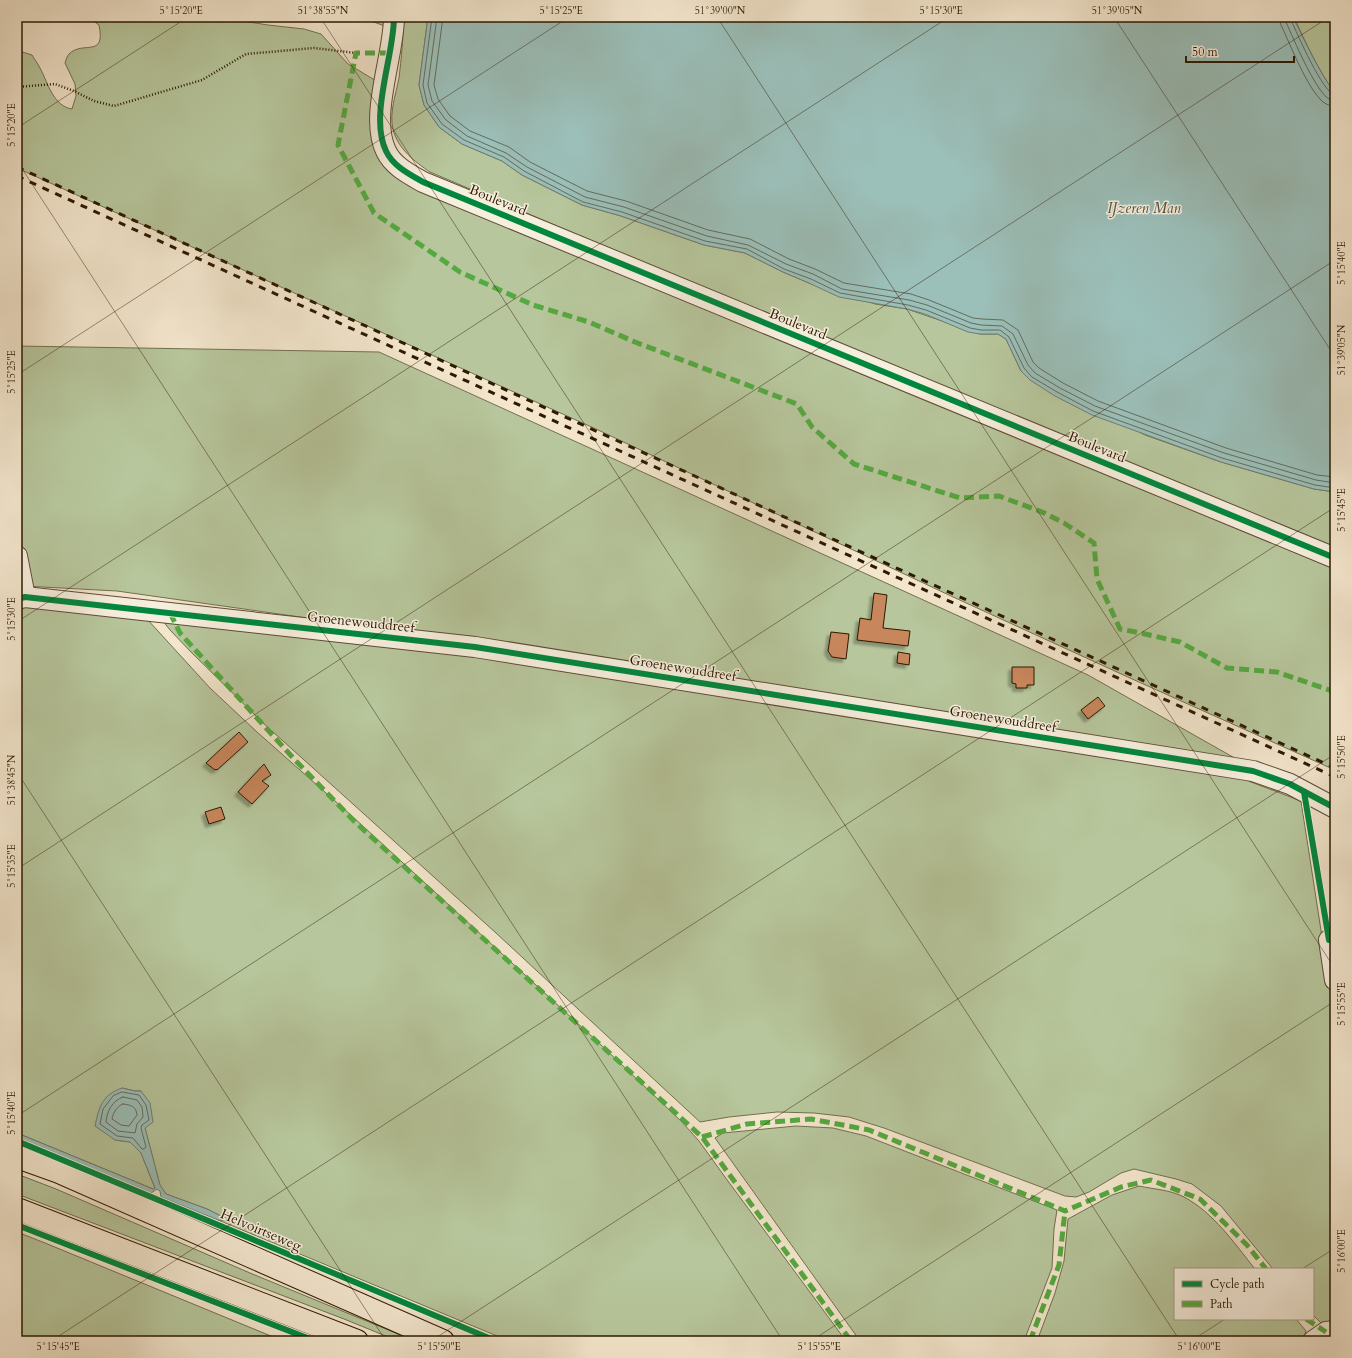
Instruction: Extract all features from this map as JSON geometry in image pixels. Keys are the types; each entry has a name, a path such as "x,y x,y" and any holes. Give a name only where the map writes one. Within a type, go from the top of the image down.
{"main road":[{"name":"Helvoirtseweg","path":"17,1157 59,1172 443,1341"},
{"path":"17,1209 358,1341"}],"street":[{"name":"Boulevard","path":"394,17 394,31 380,110 382,140 386,152 401,169 423,182 1335,558"},
{"path":"17,556 21,598"},
{"name":"Groenewouddreef","path":"21,598 475,647 1245,770 1290,784 1335,808"},
{"path":"1329,940 1335,980"},
{"path":"1313,1341 1326,1332 1335,1331"}],"path":[{"path":"17,87 55,84 94,101 114,106 202,80 246,54 314,48 356,53"}],"green space":[{"path":"88,17 217,17 304,29 321,34 348,64 378,82 380,156 1335,567 1335,770 951,596 596,429 17,168 17,53 19,51 32,55 56,99 65,107 72,109 76,96 75,84 65,63 67,58 69,54 75,50 92,47 99,42 99,25"},
{"path":"300,17 341,17 321,20"},
{"path":"341,17 387,17 387,27 374,22"},
{"path":"403,17 428,17 419,85 424,105 439,127 462,144 502,161 522,175 582,205 621,216 704,245 745,253 809,283 875,304 907,309 980,334 998,334 1006,339 1021,371 1145,435 1221,462 1314,489 1335,492 1335,549 835,344 430,172 407,154 398,142 393,129 392,110 400,71 403,39"},
{"path":"1294,17 1335,17 1335,94 1323,75"},
{"path":"17,346 379,352 1088,675 1247,765 392,630 117,591 24,586 17,552"},
{"path":"58,604 136,607 210,688 599,1043 682,1122 699,1141 846,1341 509,1341 218,1220 230,1221 207,1209 166,1194 160,1186 145,1128 141,1091 122,1088 115,1140 130,1142 141,1153 155,1188 153,1189 17,1133 17,608"},
{"path":"156,612 383,639 1243,779 1301,801 1335,1021 1335,1322 1321,1323 1314,1316 1314,1268 1272,1268 1221,1206 1192,1184 1134,1169 1121,1173 1089,1192 1076,1197 1065,1196 884,1128 849,1117 814,1113 777,1112 729,1117 700,1122 496,933 262,722 170,630"},
{"path":"796,1126 833,1128 866,1136 1057,1210 1054,1229 1052,1268 1024,1341 860,1341 715,1138 723,1133"},
{"path":"17,1174 56,1189 250,1273 415,1341 398,1341 17,1194"},
{"path":"1139,1186 1162,1190 1184,1197 1205,1211 1223,1229 1254,1268 1174,1268 1174,1320 1297,1320 1306,1331 1303,1341 1037,1341 1055,1293 1064,1261 1068,1219 1112,1195"},
{"path":"17,1232 45,1243 283,1341 17,1341"}],"water":[{"name":"IJzeren Man","path":"428,17 1293,17 1318,66 1335,94 1335,492 1314,489 1221,462 1092,415 1055,396 1030,380 1021,371 1006,339 998,334 968,332 925,314 907,309 839,297 745,253 704,245 621,216 582,205 522,175 502,161 462,144 439,127 424,105 419,85"},
{"path":"122,1088 141,1091 150,1103 153,1122 145,1128 160,1185 166,1194 207,1209 231,1221 218,1220 161,1197 160,1191 157,1189 151,1193 17,1137 17,1133 153,1189 155,1188 141,1153 130,1142 115,1140 95,1126 102,1102 110,1094"}],"building":[{"path":"874,593 887,595 883,628 910,631 908,646 857,640 860,618 871,620"},
{"path":"831,632 849,634 846,659 832,657 828,651"},
{"path":"898,652 910,654 909,665 897,663"},
{"path":"1012,667 1034,667 1034,685 1027,685 1027,688 1016,688 1016,684 1012,683"},
{"path":"1098,697 1105,706 1088,719 1081,710"},
{"path":"239,732 248,742 217,770 206,763"},
{"path":"264,764 271,775 262,781 269,786 252,804 238,792"},
{"path":"221,807 225,819 209,824 205,812"}],"railway":[{"path":"17,167 1335,768"},
{"path":"17,176 1335,777"}],"marked path":[{"path":"390,53 356,53 338,145 374,213 460,272 533,305 589,322 635,342 797,404 812,427 854,464 960,498 999,496 1042,512 1064,523 1094,543 1097,579 1120,629 1180,642 1227,668 1277,672 1335,692"},
{"path":"170,613 180,633 295,760 355,822 702,1137 851,1341"},
{"path":"702,1137 747,1124 811,1119 869,1130 1065,1211 1121,1187 1151,1180 1200,1199 1247,1245 1265,1268"},
{"path":"1030,1341 1059,1265 1065,1211"},
{"path":"1308,1320 1326,1332"}],"cycle path":[{"path":"394,17 393,33 381,104 381,137 386,151 393,161 402,169 423,182 1335,558"},
{"path":"17,599 25,597 475,647 1253,771 1290,784 1335,808"},
{"path":"1304,792 1329,940"},
{"path":"17,1141 496,1341"},
{"path":"17,1225 315,1341"}]}
